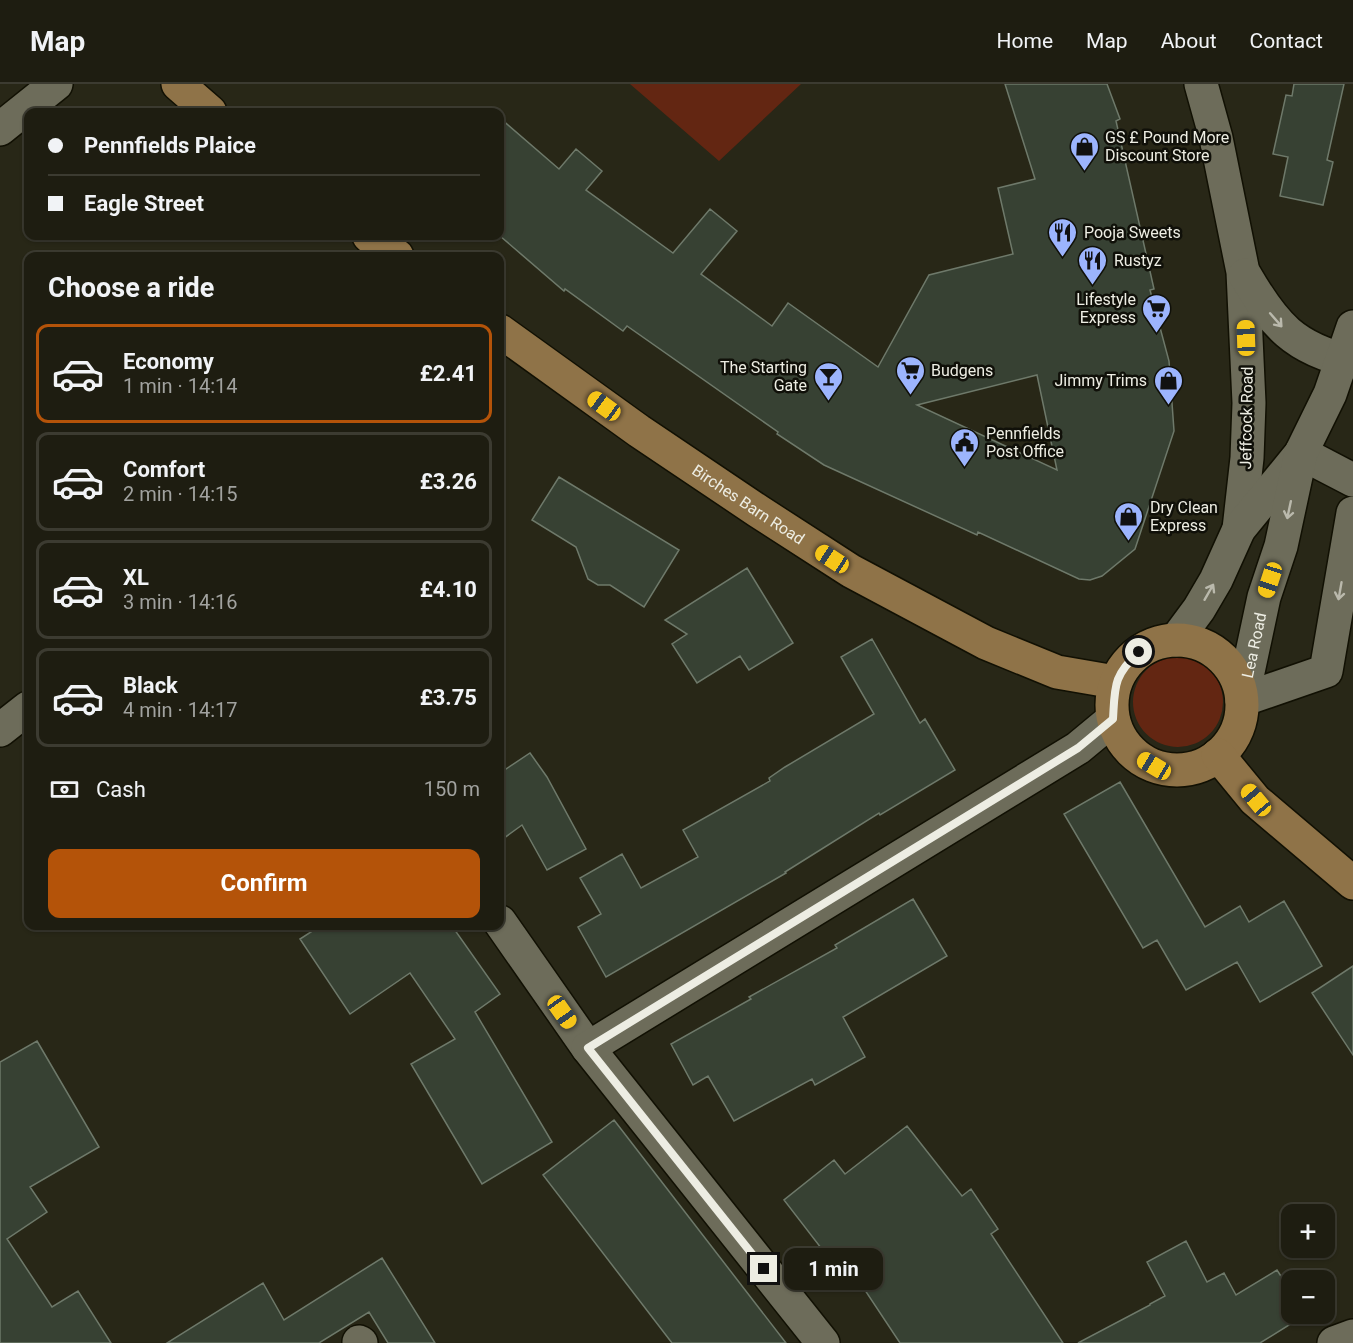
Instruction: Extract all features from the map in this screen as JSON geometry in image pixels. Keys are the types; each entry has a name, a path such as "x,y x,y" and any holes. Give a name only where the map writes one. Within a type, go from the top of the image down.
{"main road":[{"path":"178,84 205,108"},
{"path":"375,240 391,252"},
{"name":"Birches Barn Road","path":"504,334 649,438 851,571 986,643 1057,672 1115,682"},
{"path":"1176,640 1195,642 1213,650 1228,664 1237,681 1242,700 1240,722 1232,740 1218,755 1198,767 1176,770 1154,766 1134,755 1119,737 1113,719 1115,682 1125,665 1139,652 1157,643 1176,640"},
{"path":"1218,755 1256,800 1353,883"}],"street":[{"path":"26,108 56,84"},
{"name":"Jeffcock Road","path":"1201,84 1216,138 1243,272 1249,404 1247,458 1239,529"},
{"path":"0,129 24,110"},
{"name":"Jeffcock Road","path":"1243,272 1269,312 1291,337 1315,351 1348,361"},
{"name":"Lea Road","path":"1176,640 1199,609 1216,580 1239,529 1301,453 1348,361 1353,327"},
{"path":"1301,453 1353,480"},
{"name":"Lea Road","path":"1242,700 1264,597 1281,546 1301,453"},
{"path":"1242,700 1326,671 1353,513"},
{"path":"0,730 24,711"},
{"path":"588,1048 1078,748 1113,719"},
{"path":"504,928 588,1048 823,1343"},
{"path":"1334,1343 1353,1336"}],"shaded area":[{"path":"630,84 801,84 719,161"},
{"path":"1178,657 1195,661 1210,670 1219,685 1223,702 1219,719 1210,734 1195,743 1178,747 1161,743 1146,734 1137,719 1133,702 1137,685 1146,670 1161,661"}],"building":[{"path":"1005,84 1107,84 1120,119 1116,121 1154,289 1150,290 1169,361 1174,431 1135,549 1102,576 1090,580 1079,579 978,532 977,535 824,465 627,326 623,331 565,289 564,291 504,239 504,121 559,169 576,149 602,171 586,190 673,253 710,209 737,231 701,274 772,326 788,303 878,367 929,275 1013,254 998,188 1035,179","holes":["1037,375 1057,470 917,405"]},
{"path":"1294,84 1344,84 1327,160 1333,162 1323,205 1280,196 1288,157 1273,154 1286,95 1292,96"},
{"path":"559,477 679,550 644,607 610,585 598,585 588,579 576,547 532,520"},
{"path":"747,568 793,643 749,670 740,656 697,683 672,644 687,634 665,620"},
{"path":"872,639 920,723 925,719 955,770 880,815 879,813 786,873 606,977 578,927 601,914 580,878 622,854 641,888 698,857 683,830 770,781 769,778 785,767 874,714 841,657"},
{"path":"530,753 547,777 586,849 547,870 522,825 504,838 504,770"},
{"path":"1120,782 1205,927 1240,906 1249,922 1284,901 1322,966 1260,1002 1237,962 1186,990 1157,940 1143,948 1064,814"},
{"path":"913,899 947,956 843,1017 865,1057 815,1085 812,1079 734,1121 708,1076 693,1085 671,1044 837,948 835,945"},
{"path":"314,930 455,930 500,994 475,1012 552,1142 482,1184 411,1064 455,1039 410,973 350,1014 300,939"},
{"path":"1353,966 1353,1055 1312,993"},
{"path":"37,1041 99,1147 30,1187 47,1212 7,1239 52,1307 78,1291 111,1343 0,1343 0,1062"},
{"path":"614,1120 786,1343 672,1343 543,1175"},
{"path":"907,1126 962,1196 971,1189 998,1229 991,1234 1063,1343 900,1343 847,1263 838,1270 784,1200 834,1160 845,1174"},
{"path":"1186,1241 1207,1282 1224,1273 1236,1295 1277,1270 1281,1276 1281,1324 1291,1324 1260,1343 1078,1343 1165,1296 1147,1262"},
{"path":"382,1258 435,1343 388,1343 369,1312 319,1343 167,1343 263,1283 284,1320"}],"place":[{"name":"GS £ Pound More Discount Store","path":"1084,172"},
{"name":"Pooja Sweets","path":"1063,258"},
{"name":"Rustyz","path":"1093,286"},
{"name":"Lifestyle Express","path":"1157,334"},
{"name":"Budgens","path":"910,396"},
{"name":"The Starting Gate","path":"828,402"},
{"name":"Jimmy Trims","path":"1168,406"},
{"name":"Pennfields Post Office","path":"965,468"},
{"name":"Dry Clean Express","path":"1129,542"}],"route":[{"path":"764,1269 588,1048 1078,748 1113,719 1115,682 1125,665 1139,652"}]}
